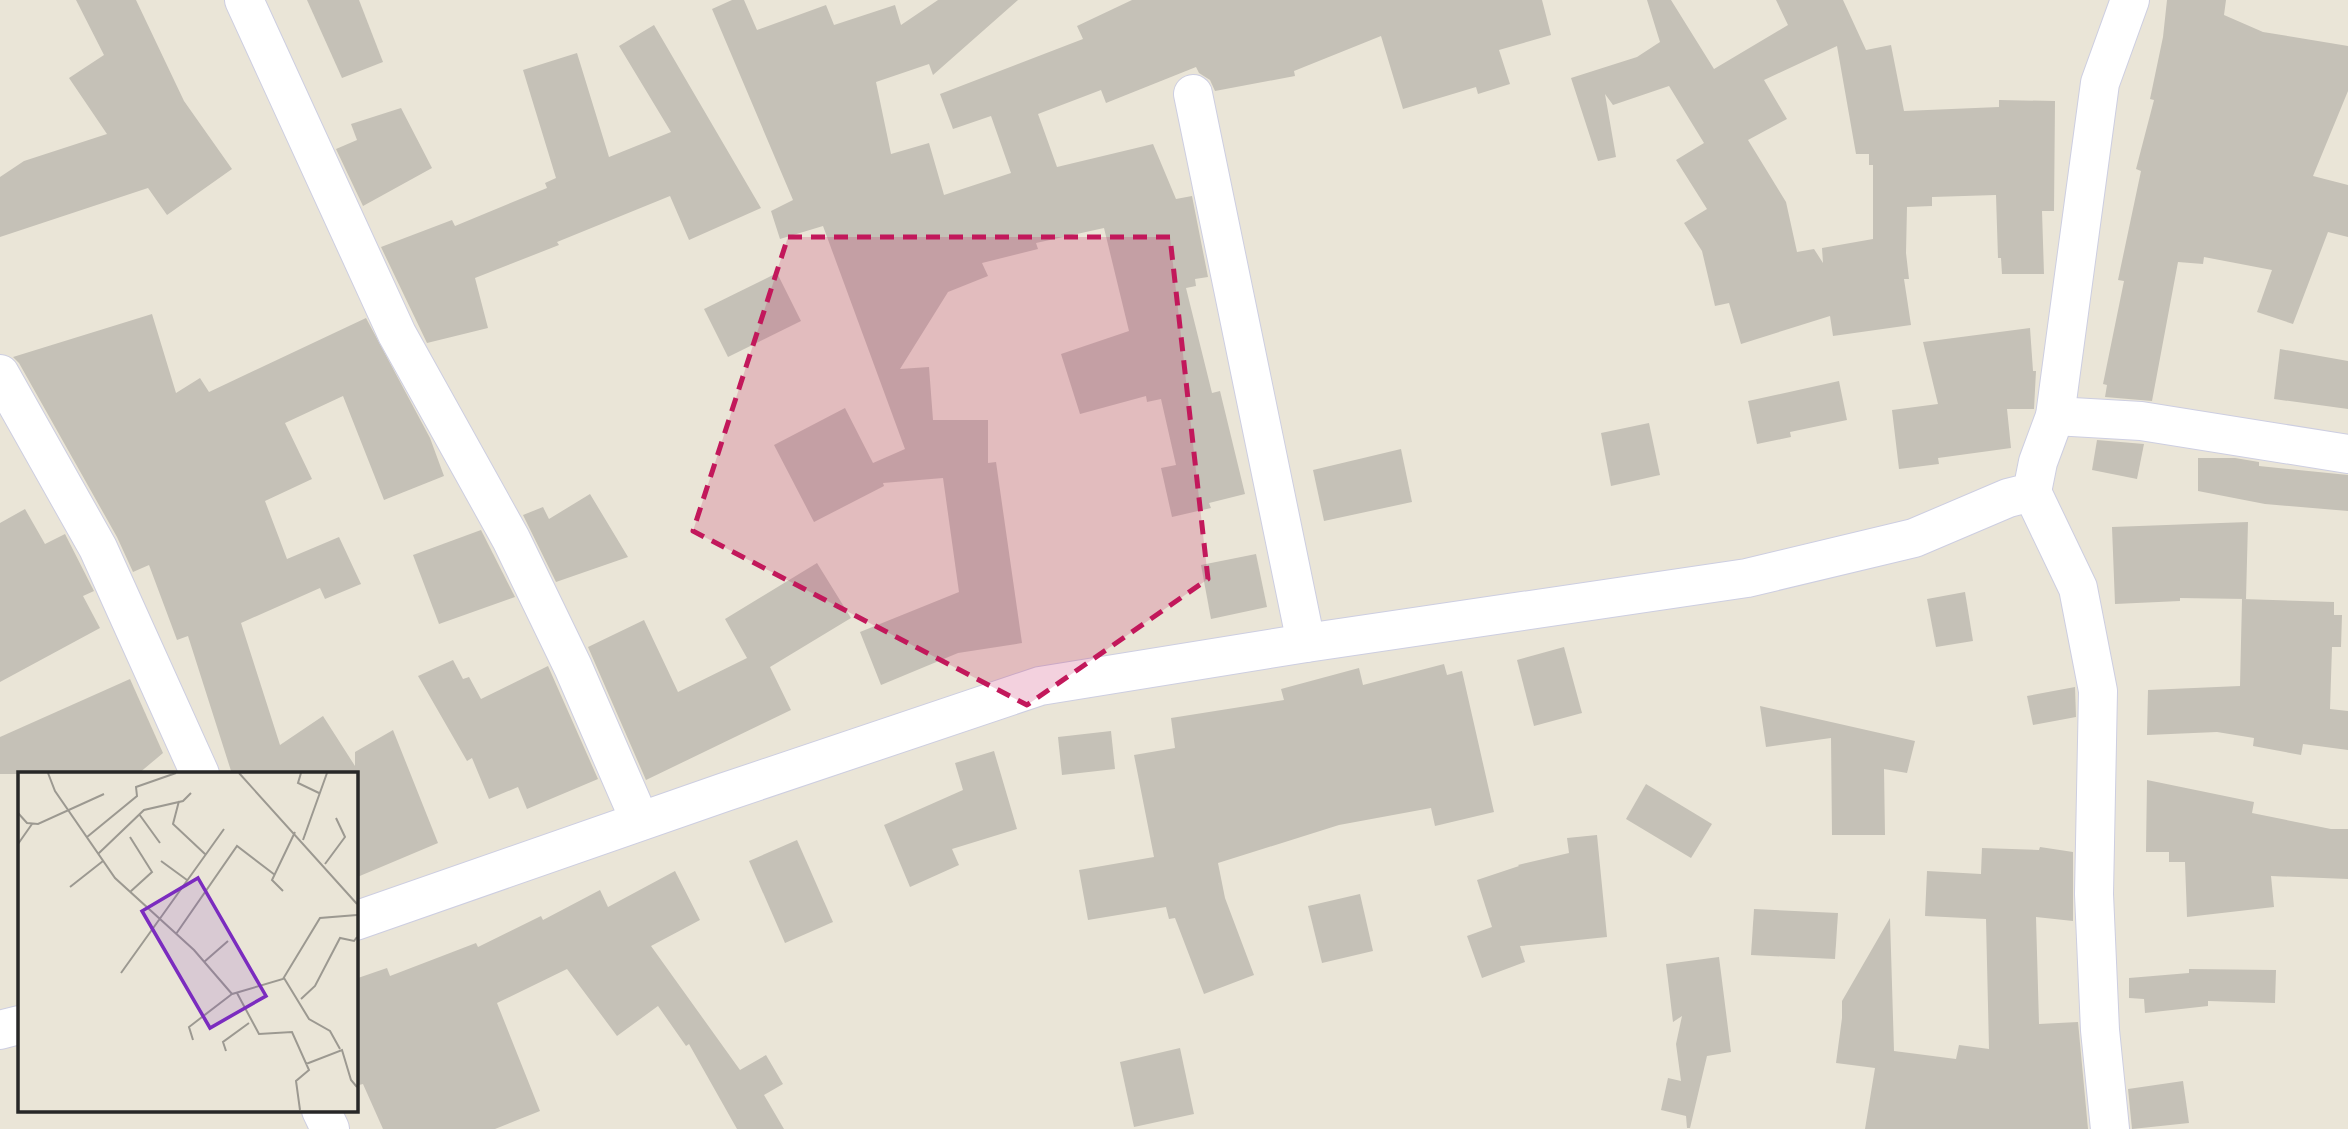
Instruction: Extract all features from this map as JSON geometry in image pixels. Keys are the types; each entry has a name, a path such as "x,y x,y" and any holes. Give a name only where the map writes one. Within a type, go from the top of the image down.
{"street":[{"path":"244,0 397,334 511,539 573,667 640,821"},
{"path":"2110,1129 2100,1030 2094,894 2098,691 2078,588 2032,492 2038,462 2055,416 2100,83 2130,0"},
{"path":"1193,94 1306,643"},
{"path":"0,374 97,548 199,772"},
{"path":"2055,416 2141,421 2348,454"},
{"path":"357,920 1040,686 1306,643 1747,578 1914,538 2008,498 2032,492"},
{"path":"0,1030 18,1025"},
{"path":"322,1112 330,1129"}],"highlighted area":[{"path":"788,237 1170,237 1208,579 1027,705 693,531"}],"building":[{"path":"76,0 136,0 184,101 232,169 167,215 148,188 0,237 0,177 24,161 107,134 69,78 104,55"},
{"path":"307,0 359,0 383,62 342,78"},
{"path":"732,0 744,0 757,30 826,5 834,25 895,5 901,25 938,0 1018,0 933,75 929,64 876,82 891,154 929,143 944,195 1011,173 991,116 953,129 940,94 1083,39 1077,26 1132,0 1542,0 1551,35 1499,50 1510,84 1478,94 1476,87 1403,109 1381,36 1294,71 1295,76 1215,91 1210,80 1199,73 1196,67 1106,103 1101,90 1038,114 1057,167 1153,144 1176,199 1192,196 1208,277 1195,279 1196,286 1186,288 1212,393 1220,391 1245,494 1209,503 1211,508 1172,517 1161,468 1176,465 1161,399 1147,402 1146,396 1080,414 1061,354 1129,331 1104,228 1036,243 1038,249 982,263 988,276 948,292 900,369 929,367 933,420 988,420 988,463 996,462 1022,643 958,653 881,685 860,632 959,592 943,478 883,483 884,486 814,522 774,445 845,408 873,463 905,449 823,226 780,239 771,211 793,200 712,9"},
{"path":"1647,0 1671,0 1714,69 1788,25 1776,0 1843,0 1866,50 1891,45 1904,111 1999,107 1999,100 2055,101 2054,211 2042,211 2044,274 2002,274 2001,258 1998,258 1996,195 1932,197 1932,206 1907,207 1906,253 1909,279 1904,279 1911,325 1833,336 1830,316 1741,344 1729,303 1715,306 1702,251 1684,223 1707,209 1676,160 1704,143 1669,86 1613,105 1605,94 1616,157 1598,161 1571,78 1637,57 1660,42","holes":["1837,46 1856,154 1869,154 1869,165 1873,165 1873,239 1822,248 1823,263 1814,249 1797,252 1786,202 1748,140 1787,119 1764,80"]},
{"path":"2167,0 2226,0 2224,15 2263,32 2348,46 2348,91 2313,176 2348,185 2348,237 2328,232 2293,324 2257,312 2272,270 2204,257 2203,264 2178,262 2152,401 2105,397 2107,385 2103,384 2124,281 2118,280 2141,171 2136,169 2154,100 2150,99 2163,37"},
{"path":"654,25 761,208 689,240 670,196 557,242 559,245 475,278 488,328 427,343 381,247 452,220 455,226 547,188 545,183 556,178 523,70 577,53 609,157 671,132 619,46"},
{"path":"401,108 432,168 363,206 336,149 357,140 351,124"},
{"path":"777,273 801,321 728,357 704,309"},
{"path":"152,314 176,393 200,378 209,392 366,318 430,438 444,476 384,500 343,396 285,423 312,479 265,501 287,559 339,537 361,584 325,599 320,588 241,623 280,745 323,716 355,766 355,752 393,730 438,843 357,877 357,772 231,772 188,636 177,640 149,565 133,572 117,537 19,363 13,357"},
{"path":"2030,328 2033,371 2036,371 2034,409 2007,409 2011,448 1938,458 1939,464 1899,469 1892,410 1938,404 1923,342"},
{"path":"2280,349 2348,361 2348,409 2274,399"},
{"path":"1839,381 1847,420 1790,432 1791,437 1757,444 1748,401"},
{"path":"1649,423 1660,475 1611,486 1601,433"},
{"path":"2097,440 2144,444 2137,479 2092,470"},
{"path":"1401,449 1412,502 1324,521 1313,470"},
{"path":"2198,458 2235,458 2259,462 2259,466 2348,475 2348,511 2265,504 2198,491"},
{"path":"590,494 628,557 556,582 523,515 543,507 549,519"},
{"path":"25,509 45,544 65,534 94,591 83,596 100,628 0,682 0,523"},
{"path":"2248,522 2246,599 2180,598 2180,601 2115,604 2112,527"},
{"path":"481,530 515,597 439,624 413,555"},
{"path":"1256,554 1267,607 1211,619 1201,565"},
{"path":"817,563 851,618 770,667 791,710 646,780 588,647 644,620 678,692 747,658 725,619"},
{"path":"1965,592 1973,641 1936,647 1927,599"},
{"path":"2242,599 2334,602 2334,615 2342,615 2341,647 2332,647 2330,709 2348,711 2348,750 2303,744 2301,755 2253,746 2254,738 2217,732 2147,735 2148,690 2240,686"},
{"path":"1564,647 1582,713 1534,726 1517,660"},
{"path":"453,660 463,679 469,677 481,699 548,666 598,779 527,809 518,787 489,799 472,758 467,761 418,676"},
{"path":"1444,664 1447,675 1462,671 1494,812 1435,826 1431,808 1339,825 1218,863 1225,898 1254,975 1204,994 1175,918 1169,919 1166,907 1088,920 1079,870 1154,857 1134,755 1175,748 1171,718 1284,700 1281,689 1359,668 1363,685"},
{"path":"130,679 163,753 140,772 0,774 0,737"},
{"path":"2075,687 2076,717 2033,725 2027,696"},
{"path":"1760,706 1915,741 1907,773 1884,769 1885,835 1832,835 1831,738 1766,747"},
{"path":"1111,731 1115,769 1062,775 1058,737"},
{"path":"994,751 1017,829 952,849 959,865 910,887 884,825 963,790 955,763"},
{"path":"2147,780 2254,802 2252,813 2331,829 2348,829 2348,879 2271,876 2274,907 2187,917 2185,862 2169,862 2169,852 2146,852"},
{"path":"1646,784 1712,824 1691,858 1626,819"},
{"path":"1597,835 1607,937 1520,946 1525,962 1482,978 1467,936 1492,927 1477,880 1518,865 1569,853 1567,838"},
{"path":"797,840 833,922 785,943 749,861"},
{"path":"2040,847 2073,852 2073,921 2036,917 2039,1024 2078,1022 2088,1129 1865,1129 1875,1068 1836,1063 1842,1001 1890,918 1894,1051 1956,1059 1959,1045 1989,1049 1986,919 1925,916 1927,871 1981,874 1982,848 2039,850"},
{"path":"675,871 700,920 651,946 740,1070 766,1055 783,1084 764,1095 784,1129 737,1129 689,1044 686,1046 658,1006 617,1036 567,969 497,1003 540,1111 495,1129 383,1129 363,1084 357,1086 357,978 387,968 390,976 476,943 478,947 541,916 543,920 600,890 608,907"},
{"path":"1360,894 1373,951 1322,963 1308,906"},
{"path":"1754,909 1838,913 1835,959 1751,955"},
{"path":"1719,957 1731,1052 1707,1056 1690,1128 1687,1128 1686,1116 1661,1110 1668,1078 1681,1081 1676,1044 1682,1016 1673,1022 1666,964"},
{"path":"2189,969 2276,970 2275,1003 2208,1001 2208,1006 2145,1013 2144,999 2129,998 2129,978 2189,973"},
{"path":"1180,1048 1194,1114 1134,1127 1120,1062"},
{"path":"2183,1081 2189,1123 2132,1129 2128,1089"}]}
